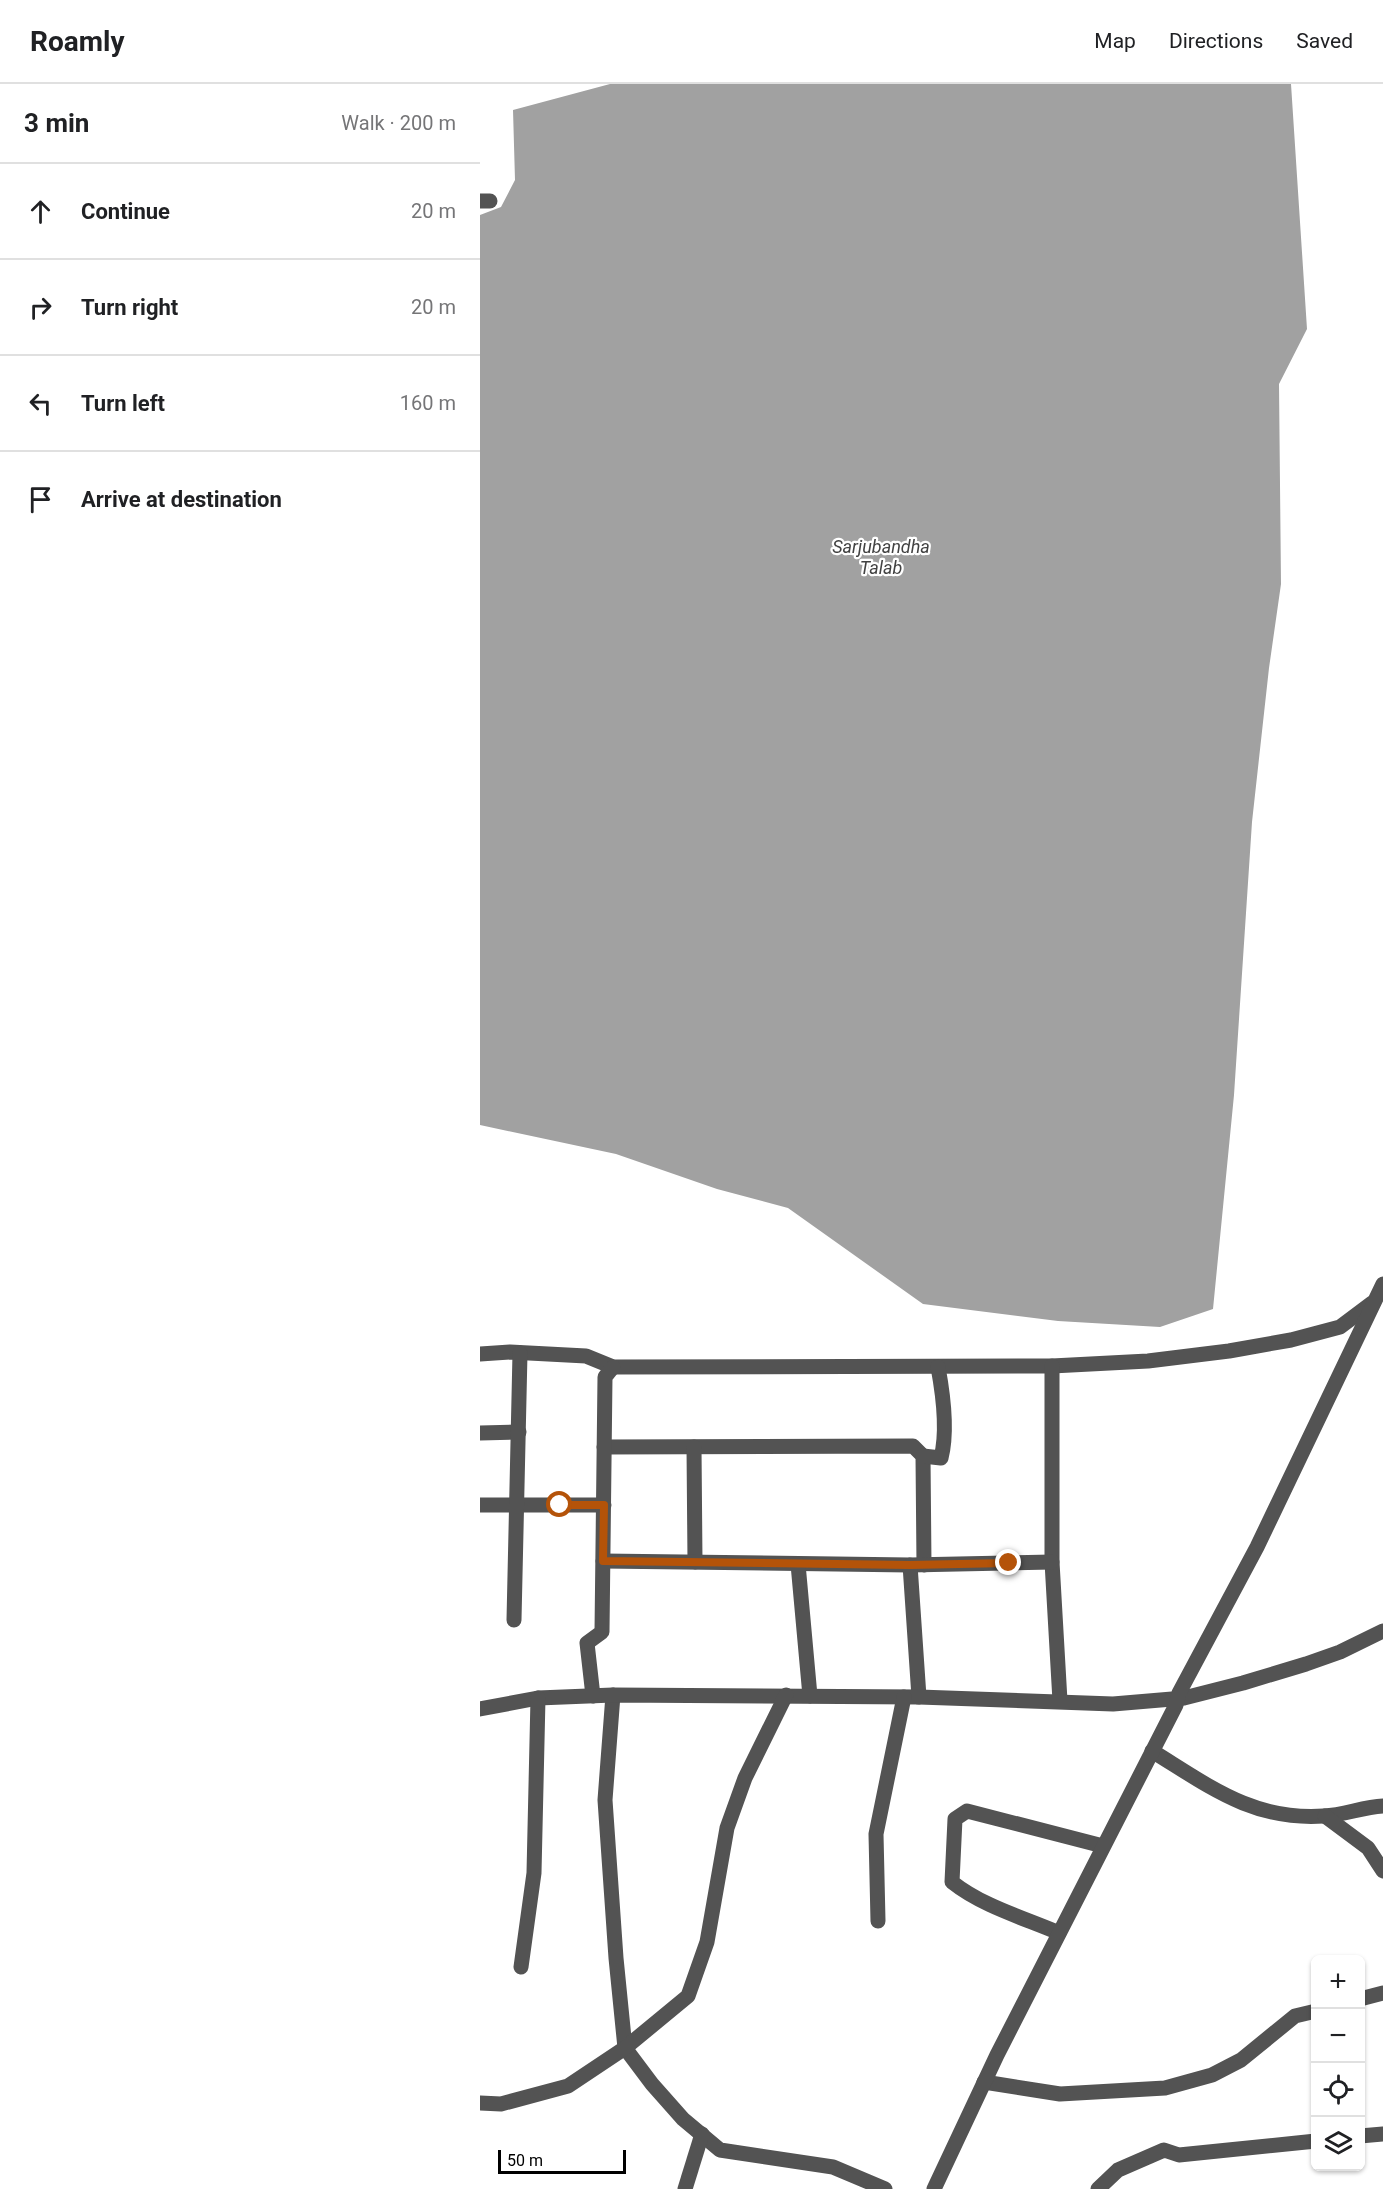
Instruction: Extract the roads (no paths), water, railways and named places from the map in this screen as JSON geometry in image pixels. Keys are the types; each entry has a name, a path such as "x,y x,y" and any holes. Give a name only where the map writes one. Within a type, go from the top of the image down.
{"street":[{"path":"934,2189 984,2082 1152,1751 1196,1659 1257,1547 1383,1284"},
{"path":"480,1354 586,1356 613,1367 1052,1366 1148,1361 1292,1340 1340,1327 1375,1302"},
{"path":"514,1620 520,1353"},
{"path":"604,1447 913,1446 923,1456 941,1458 943,1399 938,1366"},
{"path":"1052,1366 1052,1562 1060,1701"},
{"path":"593,1696 587,1643 602,1632 605,1377 613,1367"},
{"path":"480,1433 519,1432"},
{"path":"694,1447 695,1562"},
{"path":"878,1921 876,1834 911,1697 923,1456"},
{"path":"480,1506 604,1505"},
{"path":"603,1561 917,1565 1052,1562"},
{"path":"798,1564 810,1696"},
{"path":"480,1710 538,1698 612,1695 911,1697 1113,1704 1177,1698 1243,1683 1340,1652 1383,1631"},
{"path":"612,1695 605,1800 625,2048 683,2119 720,2150 833,2167 885,2189"},
{"path":"480,2103 501,2104 568,2086 625,2048 688,1996 706,1942 727,1828 745,1778 786,1695"},
{"path":"521,1967 534,1873 538,1698"},
{"path":"1152,1751 1227,1797 1260,1810 1325,1816 1383,1806"},
{"path":"1059,1933 962,1890 952,1881 955,1819 967,1811 1103,1846"},
{"path":"1325,1816 1368,1848 1383,1871"},
{"path":"1365,1998 1383,1993"},
{"path":"984,2082 1060,2094 1165,2088 1212,2075 1241,2060 1295,2016 1311,2012"},
{"path":"685,2189 702,2134"},
{"path":"1365,2136 1383,2134"},
{"path":"1098,2189 1118,2170 1164,2150 1179,2155 1311,2142"}],"water":[{"name":"Sarjubandha Talab","path":"610,84 1291,84 1307,329 1279,384 1281,584 1252,822 1234,1095 1213,1309 1160,1327 1058,1321 923,1304 788,1208 717,1189 616,1154 480,1125 480,215 501,207 515,180 513,110"}]}
